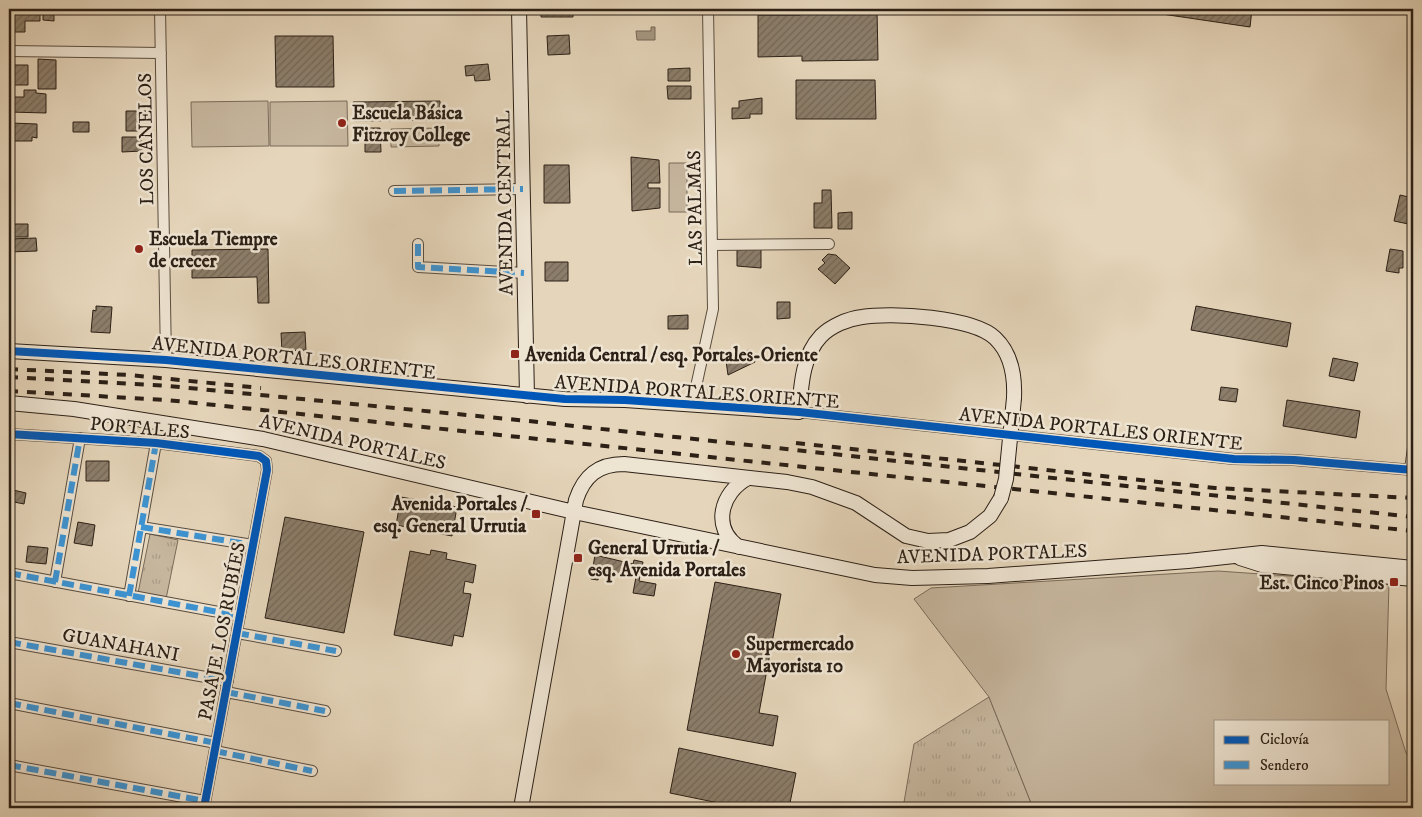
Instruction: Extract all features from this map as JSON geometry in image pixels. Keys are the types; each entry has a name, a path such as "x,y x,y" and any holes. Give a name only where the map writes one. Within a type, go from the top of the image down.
{"main road":[{"name":"AVENIDA CENTRAL","path":"519,9 526,396"},
{"name":"AVENIDA PORTALES","path":"574,512 583,483 593,473 607,466 624,464 800,484 829,492 868,509 906,536 928,541 949,540 970,532 990,516 1002,498 1006,479 1014,398 1013,374 1009,358 1000,343 987,332 972,324 948,320 870,316 851,319 836,326 820,337 814,345 803,373 799,412"},
{"name":"AVENIDA PORTALES ORIENTE","path":"9,351 166,360 526,396 799,412"},
{"name":"AVENIDA PORTALES","path":"9,403 74,409 205,428 272,441 574,512 857,573 912,578 988,576 1237,557 1262,553 1413,568"},
{"name":"AVENIDA PORTALES","path":"9,412 121,417"},
{"path":"742,548 727,534 722,515 728,494 734,487 748,478"},
{"path":"521,808 574,512"},
{"name":"AVENIDA PORTALES","path":"1237,557 1262,565 1413,579"}],"street":[{"name":"LOS CANELOS","path":"160,9 166,360"},
{"name":"LAS PALMAS","path":"692,405 711,320 712,245 708,9"},
{"path":"9,52 161,53"},
{"path":"394,191 523,189"},
{"path":"418,244 418,267 524,273"},
{"path":"712,245 829,244"},
{"name":"AVENIDA PORTALES ORIENTE","path":"799,412 1234,459 1302,461 1411,469"},
{"name":"PORTALES","path":"9,434 156,443 259,456 266,461"},
{"path":"55,582 80,438"},
{"path":"129,596 156,443"},
{"path":"1411,469 1413,448"},
{"name":"PASAJE LOS RUBÍES","path":"205,805 268,467 266,461"},
{"path":"141,527 253,545"},
{"path":"9,573 240,616"},
{"path":"237,633 336,651"},
{"name":"GUANAHANI","path":"9,642 228,681"},
{"path":"226,692 325,711"},
{"path":"9,703 215,747 312,771"},
{"path":"9,765 205,805"}],"green space":[{"path":"268,101 269,146 192,147 191,102"},
{"path":"347,101 348,146 270,146 270,102"},
{"path":"439,128 439,146 391,147 391,129"},
{"path":"669,163 687,163 687,212 669,212"},
{"path":"150,534 178,540 166,599 138,593"},
{"path":"1218,571 1389,583 1386,689 1406,753 1413,762 1413,808 1033,808 989,697 914,599 931,588"},
{"path":"989,697 1033,808 903,808 914,744"}],"shaded area":[{"path":"651,27 655,27 655,40 637,40 636,31 651,31"}],"building":[{"path":"10,9 40,9 40,21 25,21 25,32 10,32"},
{"path":"43,9 54,9 54,21 43,20"},
{"path":"541,9 573,9 573,17 541,17"},
{"path":"800,9 877,9 878,60 802,61 802,56 758,57 758,15 800,15"},
{"path":"1128,9 1252,9 1250,27"},
{"path":"569,35 570,54 548,55 547,36"},
{"path":"275,36 333,36 334,87 276,87"},
{"path":"38,59 56,60 56,89 38,89"},
{"path":"488,64 490,80 475,81 474,75 466,76 465,66"},
{"path":"9,65 28,65 28,85 9,85"},
{"path":"690,68 690,81 668,81 668,69"},
{"path":"796,80 875,80 876,119 796,119"},
{"path":"667,86 691,86 691,99 668,99"},
{"path":"24,90 36,90 36,93 46,94 46,113 9,112 9,97 24,97"},
{"path":"762,98 762,114 750,114 750,118 732,119 732,108 739,108 739,101"},
{"path":"440,101 440,120 354,121 353,102"},
{"path":"126,111 146,111 146,118 141,118 142,131 126,131"},
{"path":"73,122 89,122 89,132 73,132"},
{"path":"10,123 37,124 37,138 32,137 32,141 9,141"},
{"path":"365,128 380,128 381,152 365,152"},
{"path":"122,137 141,137 142,151 122,152"},
{"path":"631,157 659,160 660,183 648,183 648,188 660,188 660,208 632,211"},
{"path":"544,165 569,165 570,203 544,203"},
{"path":"822,190 831,190 832,228 814,228 814,203 822,203"},
{"path":"1400,195 1413,198 1413,225 1394,221"},
{"path":"852,212 852,229 838,229 838,213"},
{"path":"9,224 28,224 28,237 9,237"},
{"path":"36,238 37,251 9,252 9,239"},
{"path":"268,249 269,303 258,303 257,277 192,278 192,250"},
{"path":"737,249 761,249 761,268 737,266"},
{"path":"1390,249 1403,251 1403,268 1399,268 1399,273 1386,271"},
{"path":"828,254 836,255 850,268 835,284 818,269 825,263 822,260"},
{"path":"545,262 568,262 568,281 545,281"},
{"path":"777,302 790,302 790,318 777,319"},
{"path":"96,306 112,307 110,333 91,332 93,310 96,311"},
{"path":"1196,306 1291,323 1287,347 1191,330"},
{"path":"688,315 688,329 668,329 668,316"},
{"path":"305,332 306,350 282,351 281,333"},
{"path":"749,350 755,362 728,375 726,361"},
{"path":"1333,358 1358,363 1354,381 1329,376"},
{"path":"1221,387 1238,389 1236,402 1219,400"},
{"path":"1287,400 1360,411 1356,438 1283,426"},
{"path":"86,461 109,461 109,481 86,481"},
{"path":"9,489 26,493 24,504 9,501"},
{"path":"401,497 457,507 452,536 396,525"},
{"path":"285,517 364,532 344,633 265,618"},
{"path":"78,522 95,525 92,546 74,543"},
{"path":"28,546 48,548 46,564 26,562"},
{"path":"431,550 447,553 446,559 476,565 473,583 465,581 463,593 471,594 463,637 454,635 452,646 394,635 410,551 430,555"},
{"path":"595,555 633,564 634,560 643,562 639,581 656,584 654,596 633,593 636,577 600,570 598,580 591,579"},
{"name":"Supermercado Mayorista 10","path":"715,582 781,594 759,713 778,716 773,746 687,730"},
{"path":"679,748 796,773 789,808 743,808 670,793"}],"railway":[{"path":"9,369 129,375 261,388"},
{"path":"9,377 169,386 528,421 1413,517"},
{"path":"9,391 167,400 1413,531"},
{"path":"796,443 1215,488 1413,498"}],"marked path":[{"path":"394,191 523,189"},
{"path":"418,244 418,267 524,273"},
{"path":"55,582 80,438"},
{"path":"129,596 156,443"},
{"path":"141,527 253,545"},
{"path":"9,573 240,616"},
{"path":"237,633 336,651"},
{"path":"9,642 228,681"},
{"path":"226,692 325,711"},
{"path":"9,703 216,743"},
{"path":"215,751 312,771"},
{"path":"9,765 205,801"}],"cycle path":[{"path":"9,351 166,360 565,399 625,400 799,412 1234,459 1294,460 1413,470"},
{"path":"9,434 156,443 259,456 266,461 267,470 204,808"}],"place":[{"name":"Escuela Básica Fitzroy College","path":"342,123"},
{"name":"Escuela Tiempre de crecer","path":"139,249"},
{"name":"Avenida Central / esq. Portales-Oriente","path":"515,354"},
{"name":"Avenida Portales / esq. General Urrutia","path":"536,514"},
{"name":"General Urrutia / esq. Avenida Portales","path":"578,558"},
{"name":"Est. Cinco Pinos","path":"1394,582"},
{"name":"Supermercado Mayorista 10","path":"736,654"}]}
